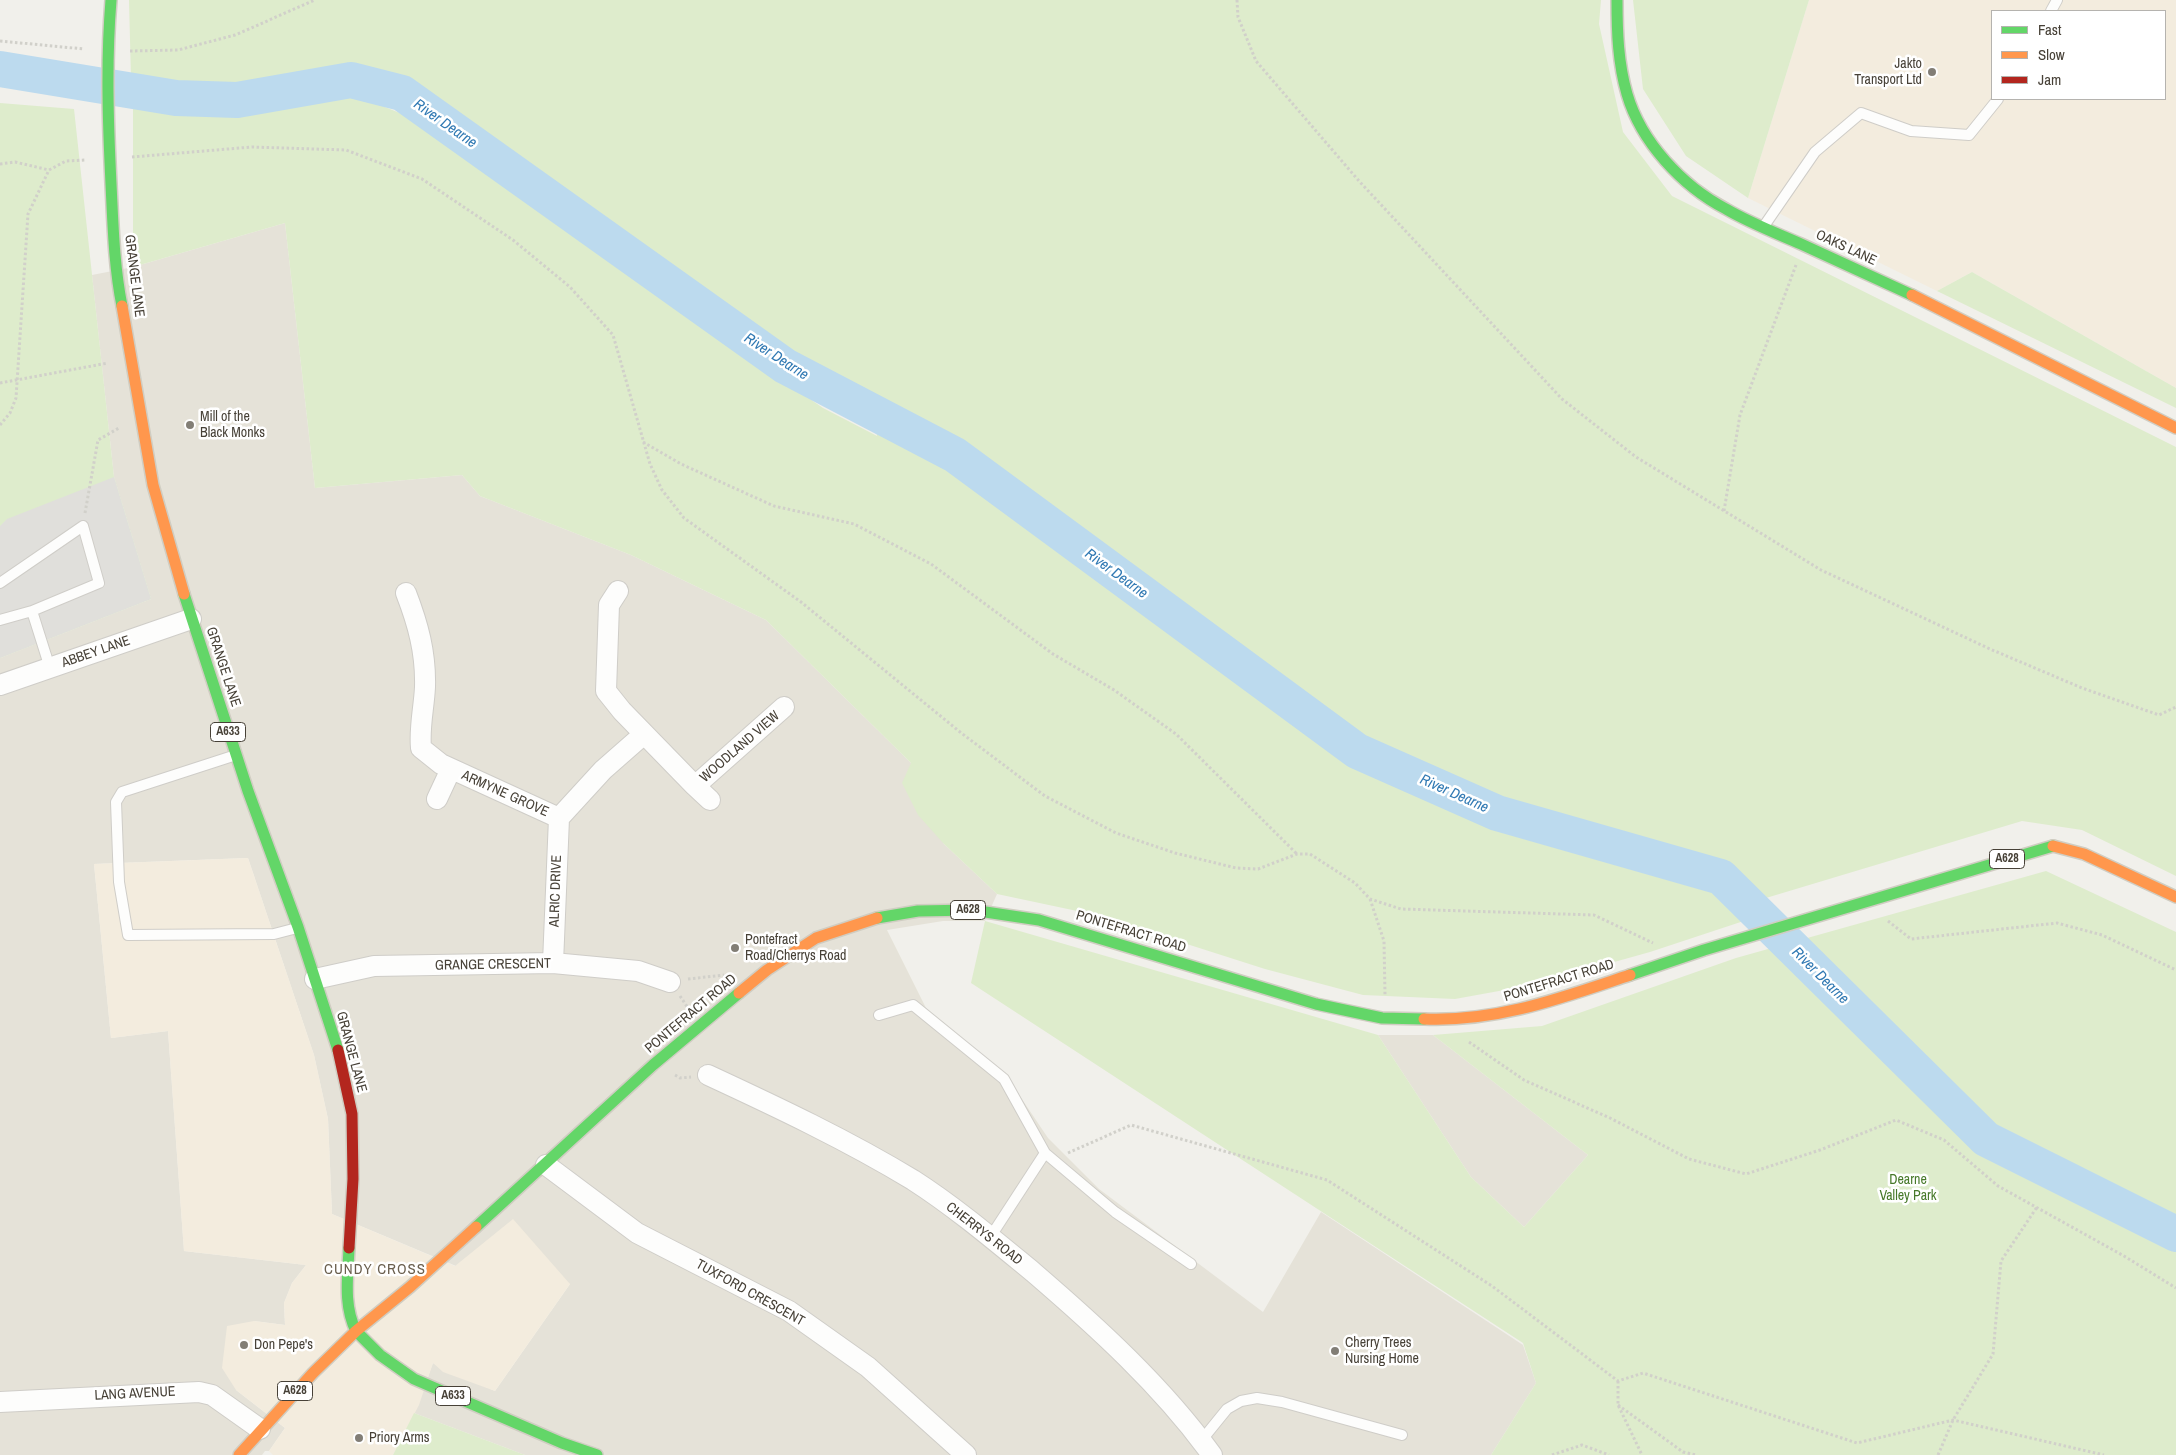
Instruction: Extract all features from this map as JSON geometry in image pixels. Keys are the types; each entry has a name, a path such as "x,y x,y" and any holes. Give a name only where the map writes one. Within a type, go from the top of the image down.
{"main road":[{"name":"GRANGE LANE","path":"111,0 107,52 108,159 115,269 153,485 191,619 236,755 298,927 338,1050 352,1114 353,1179 347,1295 349,1317 356,1331"},
{"name":"OAKS LANE","path":"1617,0 1618,46 1622,79 1629,104 1642,128 1659,152 1694,189 1725,209 1943,309 2176,428"},
{"name":"PONTEFRACT ROAD","path":"239,1455 260,1429 356,1331 410,1287 653,1065 767,970 816,938 838,929 888,915 972,910 1039,920 1316,1004 1382,1018 1441,1020 1504,1014 1535,1006 1682,956 1834,913 2052,846 2084,854 2176,897"},
{"name":"A633","path":"356,1331 380,1355 414,1380 562,1443 597,1455"},
{"name":"A633","path":"562,1443 582,1455"}],"street":[{"name":"WOODLAND VIEW","path":"618,591 609,605 606,691 644,734 710,800"},
{"name":"ARMYNE GROVE","path":"406,593 419,628 425,660 425,688 420,728 421,748 440,764 559,818"},
{"name":"ABBEY LANE","path":"0,685 191,619"},
{"name":"WOODLAND VIEW","path":"695,786 784,707"},
{"path":"559,818 603,770 644,734"},
{"name":"ARMYNE GROVE","path":"437,799 451,769"},
{"name":"ALRIC DRIVE","path":"553,963 559,818"},
{"name":"GRANGE CRESCENT","path":"315,979 374,966 553,963 638,971 670,982"},
{"name":"CHERRYS ROAD","path":"708,1075 792,1114 905,1176 991,1236 1067,1301 1123,1355 1206,1448"},
{"name":"TUXFORD CRESCENT","path":"546,1164 637,1233 789,1311 868,1367 966,1455"},
{"name":"LANG AVENUE","path":"0,1402 199,1392 212,1395 260,1429"}],"lane":[{"path":"1764,227 1815,152 1861,114 1911,130 1969,135 1997,100"},
{"path":"0,583 83,526 100,583 32,611 0,620"},
{"path":"32,611 50,668"},
{"path":"236,755 122,792 118,796 116,802 119,882 128,935 274,934 298,927"},
{"path":"879,1015 914,1005 1004,1079 1045,1153 1115,1212 1191,1264"},
{"path":"991,1236 1045,1153"},
{"path":"1206,1448 1228,1409 1242,1401 1257,1398 1282,1402 1402,1435"}],"path":[{"path":"0,41 107,52 178,50 235,35 315,0"},
{"path":"1237,0 1238,17 1256,61 1359,181 1562,399 1636,457 1821,570 1990,649 2082,688 2159,715 2176,707"},
{"path":"0,425 10,413 16,398 28,214 49,170 66,160 108,159 252,147 346,150 422,178 513,240 570,286 613,335 650,464 662,490 684,518 801,602 960,732 1045,796 1116,833 1175,853 1236,868 1258,869 1297,854 1310,854 1355,883 1370,899 1384,941 1385,987 1382,1018"},
{"path":"0,164 15,162 49,170"},
{"path":"1724,510 1740,414 1804,245"},
{"path":"0,383 131,359"},
{"path":"83,526 98,440 141,415"},
{"path":"643,442 681,464 774,506 854,524 931,564 1053,654 1114,690 1176,734 1297,854"},
{"path":"1370,899 1401,909 1594,915 1682,956"},
{"path":"1866,903 1911,939 2056,923 2102,935 2176,970"},
{"path":"670,982 728,975"},
{"path":"1441,1020 1456,1033 1524,1080 1610,1118 1689,1159 1746,1174 1820,1150 1896,1120 1944,1140 1998,1186 2176,1288"},
{"path":"1045,1153 1064,1155 1131,1125 1327,1180 1492,1286 1618,1381"},
{"path":"1938,1455 1952,1420 1993,1354 2001,1260 2037,1207"},
{"path":"1618,1381 1643,1374 1857,1443 1952,1420 2104,1455"},
{"path":"1618,1381 1618,1405 1642,1455"},
{"path":"1618,1405 1683,1452 1696,1455"},
{"path":"1552,1455 1582,1445 1609,1455"}],"shaded area":[{"path":"1809,0 2176,0 2176,388 1972,272 1937,291 1748,198"},
{"path":"285,223 315,488 462,475 480,496 631,555 766,620 911,763 944,844 997,894 985,921 943,921 887,930 926,1008 1005,1074 1048,1138 1099,1189 1263,1312 1321,1212 1523,1345 1536,1383 1491,1455 525,1455 414,1413 433,1363 495,1391 570,1284 456,1266 332,1214 328,1119 314,1055 248,858 94,864 111,1038 168,1031 184,1251 306,1265 292,1283 284,1303 285,1325 254,1321 236,1390 285,1428 269,1451 265,1451 262,1455 0,1455 0,658 151,599 114,477 92,275 133,267"},
{"path":"114,477 151,599 0,658 0,526 7,519"},
{"path":"248,858 314,1055 328,1119 332,1214 455,1266 513,1219 570,1284 495,1391 443,1372 433,1363 419,1405 393,1455 273,1455 269,1451 285,1428 236,1390 222,1368 227,1326 254,1321 285,1325 284,1303 292,1283 306,1265 184,1251 168,1031 111,1038 94,864"},
{"path":"1378,1035 1433,1035 1588,1155 1524,1227 1471,1177"}],"green space":[{"path":"129,0 1601,0 1599,24 1623,132 1672,196 2176,447 2176,876 2082,830 2022,821 1766,898 1777,910 1650,952 1532,985 1455,999 1363,995 1265,969 1096,915 997,894 944,844 918,815 902,783 911,763 766,620 631,555 480,496 462,475 315,488 285,223 133,267 133,104 229,114 348,92 417,120 553,220 823,408 877,436 871,402 792,358 404,86 348,70 234,88 170,91 131,79"},
{"path":"1633,0 1809,0 1748,198 1686,156 1643,89"},
{"path":"0,103 74,109 114,477 151,599 0,658"},
{"path":"1972,272 2176,388 2176,408 1937,291"},
{"name":"Dearne Valley Park","path":"2046,871 2176,932 2176,1455 1491,1455 1536,1383 1523,1343 971,983 985,921 1378,1035 1471,1177 1524,1227 1588,1155 1433,1035 1542,1026 1736,958"},
{"path":"414,1413 525,1455 393,1455"}],"waterway":[{"name":"River Dearne","path":"0,69 176,98 237,100 351,80 402,93 785,366 955,455 1357,751 1497,813 1721,877 1986,1139 2176,1234"}],"traffic: fast":[{"path":"111,0 108,69 109,138 114,245 122,306"},
{"path":"1617,0 1619,47 1627,94 1633,112 1642,129 1665,161 1694,188 1744,219 1912,295"},
{"path":"184,594 248,791 298,927 338,1050"},
{"path":"1630,975 1704,950 2053,846"},
{"path":"877,918 918,911 972,910 1039,920 1316,1004 1382,1018 1424,1019"},
{"path":"476,1227 653,1065 739,993"},
{"path":"349,1248 348,1301 349,1311 356,1331"},
{"path":"356,1331 380,1355 414,1379 562,1443 597,1455"}],"traffic: slow":[{"path":"1912,295 2176,428"},
{"path":"122,306 153,485 184,594"},
{"path":"2053,846 2084,854 2176,897"},
{"path":"739,993 767,970 816,938 877,918"},
{"path":"1424,1019 1478,1017 1529,1007 1630,975"},
{"path":"239,1455 313,1373 356,1331 410,1287 476,1227"}],"traffic: jam":[{"path":"338,1050 352,1114 353,1179 349,1248"}],"place":[{"name":"Jakto Transport Ltd","path":"1932,72"},
{"name":"Mill of the Black Monks","path":"190,425"},
{"name":"Pontefract Road/Cherrys Road","path":"735,948"},
{"name":"Don Pepe's","path":"244,1345"},
{"name":"Cherry Trees Nursing Home","path":"1335,1351"},
{"name":"Priory Arms","path":"359,1438"}],"district":[{"name":"CUNDY CROSS","path":"375,1270"}]}
